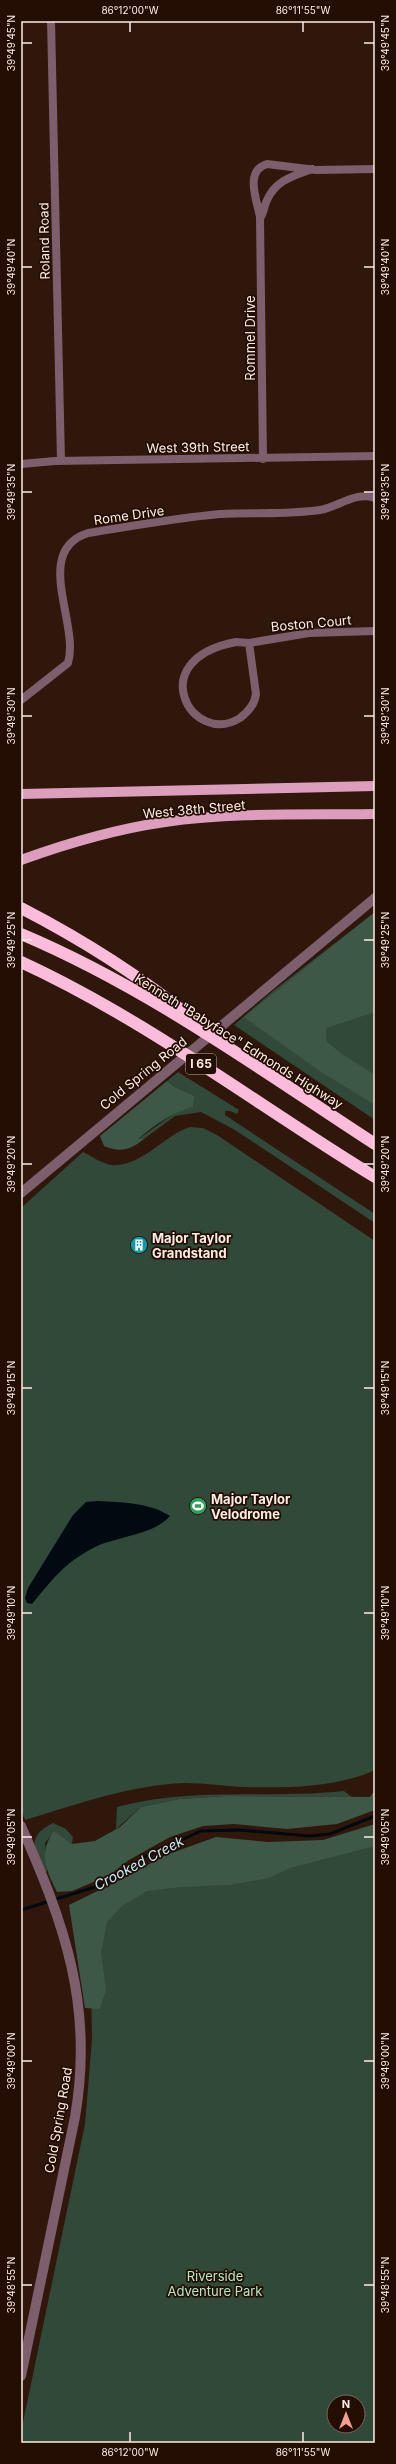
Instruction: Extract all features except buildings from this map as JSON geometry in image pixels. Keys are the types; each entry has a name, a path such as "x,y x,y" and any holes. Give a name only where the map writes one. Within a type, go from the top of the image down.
{"highway":[{"path":"21,908 75,937 150,984 230,1049"},
{"name":"Kenneth \"Babyface\" Edmonds Highway","path":"21,934 120,983 230,1049 375,1144"},
{"name":"I 65","path":"21,962 81,991 136,1022 375,1177"}],"main road":[{"name":"West 38th Street","path":"21,794 375,786"},
{"name":"West 38th Street","path":"21,860 104,834 166,822 220,817 375,814"}],"street":[{"name":"Roland Road","path":"51,21 61,461"},
{"name":"Rommel Drive","path":"263,459 260,218 254,176 261,166 267,164 312,169"},
{"name":"Rommel Drive","path":"260,218 269,196 285,179 312,169"},
{"path":"312,169 375,169"},
{"name":"West 39th Street","path":"21,464 61,461 263,459 375,456"},
{"name":"Rome Drive","path":"21,700 68,664 71,642 60,566 66,549 75,538 88,533 172,520 221,514 300,513 323,509 359,497 375,498"},
{"name":"Boston Court","path":"249,642 256,694 250,709 236,720 227,723 209,722 190,710 184,697 182,684 185,670 202,654 214,648 236,642 249,642 309,633 375,631"},
{"name":"Cold Spring Road","path":"21,1193 152,1082 375,898"},
{"name":"Cold Spring Road","path":"21,1826 62,1930 78,1996 82,2044 80,2081 21,2376"}],"green space":[{"path":"375,912 375,1120 234,1025 273,991"},
{"path":"375,912 375,1012 326,1028 326,1041 342,1054 375,1075 375,1105 321,1072 244,1017"},
{"path":"178,1072 239,1110 237,1114 230,1111 225,1111 225,1115 375,1214 375,1223 235,1130 201,1112 175,1116 144,1139 137,1140 179,1110 193,1107 195,1096 175,1087 167,1081"},
{"path":"167,1081 175,1087 195,1096 193,1107 178,1112 164,1120 138,1139 144,1139 130,1148 120,1150 104,1146 100,1136"},
{"name":"Major Taylor Velodrome","path":"190,1127 203,1128 217,1135 375,1241 375,1770 344,1780 310,1786 243,1787 185,1783 144,1787 104,1796 25,1820 21,1809 21,1208 83,1152 101,1162 111,1165 122,1165 142,1156 180,1131"},
{"path":"375,1790 375,1810 337,1824 287,1829 234,1824 203,1826 170,1837 129,1860 108,1876 72,1891 57,1892 45,1862 46,1847 54,1831 72,1844 95,1841 120,1827 141,1807 179,1799 227,1796 370,1797"},
{"path":"344,1791 352,1797 227,1796 179,1799 141,1807 116,1829 117,1807 145,1801 202,1795 287,1794"},
{"path":"53,1823 66,1829 73,1837 72,1844 54,1832 45,1843 47,1872 44,1871 37,1856 35,1843 39,1833"},
{"path":"375,1824 375,1846 290,1868 269,1878 229,1885 181,1887 147,1891 122,1906 107,1922 101,1952 106,1990 100,2009 85,2008 69,1905 166,1855 216,1837 268,1842 323,1840"},
{"name":"Riverside Adventure Park","path":"375,1836 375,2443 21,2443 21,2432 85,2124 92,2039 91,1986 82,1938 161,1873"}],"shaded area":[{"path":"98,1501 145,1506 154,1508 170,1516 154,1528 102,1544 83,1554 66,1566 32,1604 27,1603 25,1598 28,1588 73,1515 86,1502"}],"waterway":[{"name":"Crooked Creek","path":"21,1910 95,1887 120,1875 144,1857 201,1831 239,1830 309,1836 330,1834 375,1816"}],"place":[{"name":"Major Taylor Grandstand","path":"139,1245"},
{"name":"Major Taylor Velodrome","path":"198,1506"}]}
